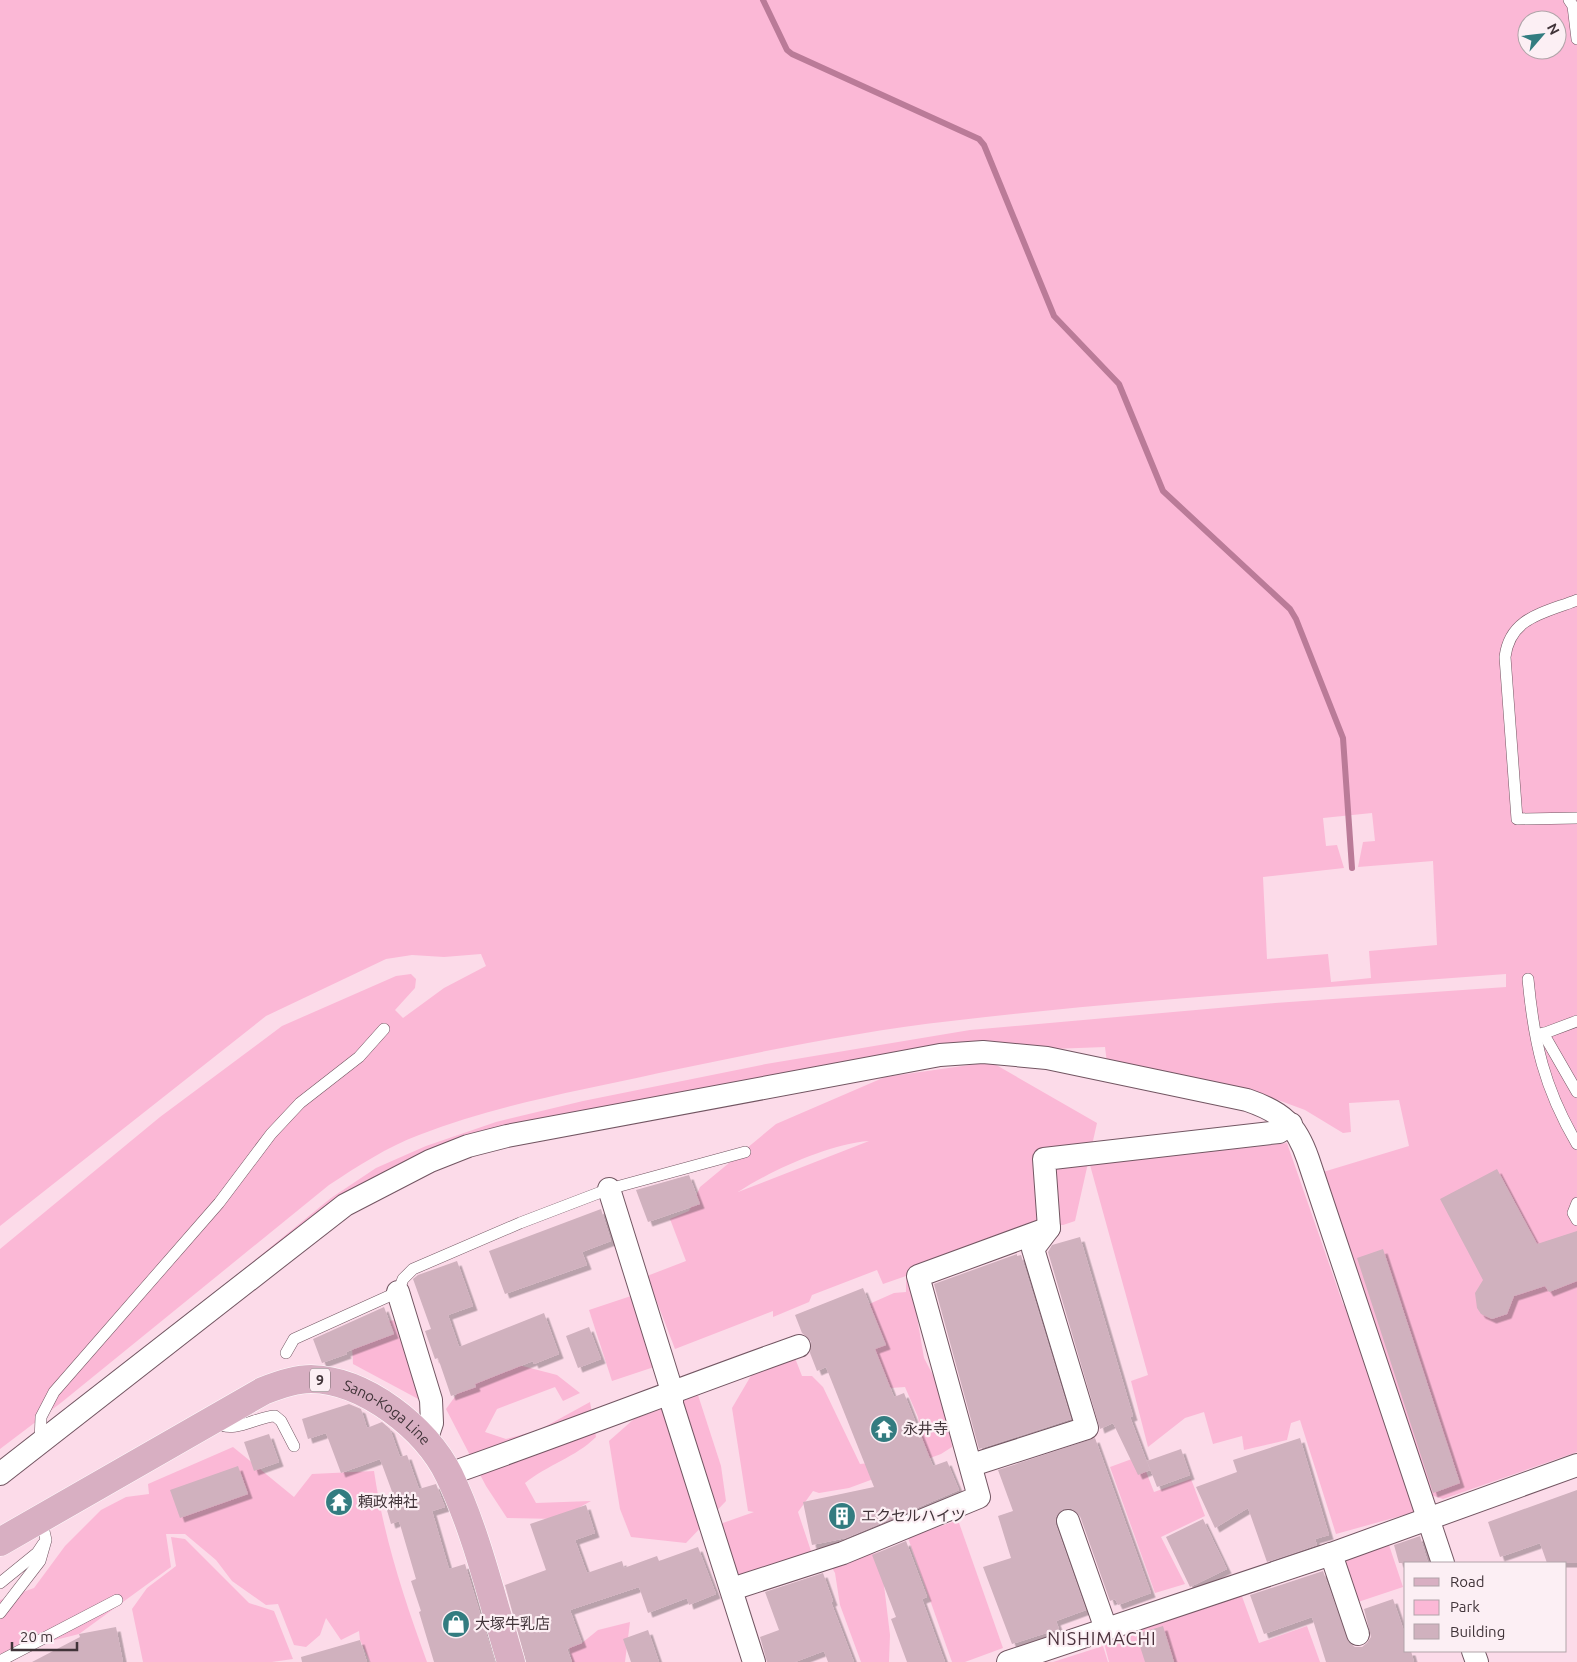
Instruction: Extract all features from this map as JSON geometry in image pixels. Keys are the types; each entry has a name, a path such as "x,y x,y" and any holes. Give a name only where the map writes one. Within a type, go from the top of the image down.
{"main road":[{"name":"Sano-Koga Line","path":"0,1542 43,1529 212,1419 263,1391 289,1382 311,1379 334,1383 358,1390 406,1420 426,1441 449,1474 477,1551 511,1662"}],"street":[{"path":"0,1474 345,1205 430,1161 468,1146 507,1136 940,1055 983,1052 1047,1058 1247,1100 1266,1106 1291,1124 1302,1141 1443,1562"},
{"path":"972,1465 1087,1428 1033,1250 1049,1228 1044,1159 1279,1132 1291,1124"},
{"path":"609,1189 672,1391 672,1404 754,1662"},
{"path":"732,1589 843,1553 979,1497 972,1465 918,1276 1049,1228"},
{"path":"398,1292 431,1400 432,1423 426,1441"},
{"path":"449,1474 577,1430 672,1391 799,1346"},
{"path":"1008,1662 1331,1554 1577,1465"},
{"path":"1068,1521 1106,1629"},
{"path":"1331,1554 1358,1634"}],"lane":[{"path":"1570,0 1576,20 1577,39"},
{"path":"1577,600 1526,620 1514,629 1507,641 1505,657 1517,819 1577,818"},
{"path":"1528,979 1547,1083 1577,1144"},
{"path":"1539,1035 1577,1020"},
{"path":"40,1442 41,1417 54,1392 219,1203 271,1134 300,1103 359,1056 384,1029"},
{"path":"1539,1035 1577,1092"},
{"path":"286,1353 294,1339 398,1292 403,1280 413,1269 520,1223 609,1189 745,1152"},
{"path":"1577,1203 1573,1213 1577,1220"},
{"path":"212,1419 222,1426 238,1426 275,1416 281,1421 294,1446"},
{"path":"0,1583 37,1553 43,1529"},
{"path":"0,1613 40,1561 43,1529"},
{"path":"0,1662 117,1600"}],"green space":[{"path":"0,0 1577,0 1577,1452 1443,1499 1431,1495 1404,1417 1390,1441 1415,1512 1336,1534 1300,1420 1291,1423 1287,1440 1244,1450 1242,1436 1213,1444 1204,1412 1185,1418 1148,1447 1131,1381 1148,1375 1090,1165 1287,1143 1343,1304 1379,1343 1323,1172 1409,1146 1399,1100 1349,1103 1351,1132 1343,1133 1305,1110 1257,1092 1107,1063 1105,1047 1052,1049 1025,1046 423,1152 369,1180 302,1226 125,1366 331,1198 376,1168 426,1146 496,1122 583,1101 766,1064 970,1030 1275,1003 1506,987 1506,974 1159,1000 1020,1013 878,1031 659,1073 507,1107 448,1124 384,1151 329,1185 62,1402 0,1449 0,1249 160,1117 282,1026 396,976 411,974 416,979 415,988 395,1010 403,1018 444,988 486,966 481,954 444,957 412,955 386,959 266,1016 0,1226","holes":["1372,813 1375,841 1363,842 1358,867 1433,861 1437,945 1369,951 1371,978 1331,982 1328,954 1267,959 1263,877 1344,868 1337,845 1326,846 1323,818"]},
{"path":"991,1062 1097,1123 1075,1221 1063,1225 1035,1224 940,1262 914,1299 924,1358 935,1379 949,1421 952,1447 941,1454 849,1488 819,1493 813,1491 798,1512 812,1554 739,1579 720,1524 754,1512 748,1511 732,1408 752,1374 795,1358 802,1376 812,1376 823,1387 860,1464 891,1461 923,1444 918,1417 905,1387 876,1389 866,1369 876,1347 867,1305 894,1293 906,1292 906,1276 883,1284 877,1270 812,1295 809,1302 773,1317 773,1311 675,1349 647,1276 686,1261 670,1219 689,1211 700,1187 776,1124 885,1077","holes":["869,1141 738,1192 767,1175 801,1159 836,1147"]},
{"path":"631,1296 654,1367 612,1381 589,1310"},
{"path":"397,1320 422,1401 353,1364 351,1324"},
{"path":"511,1363 557,1375 580,1393 563,1401 555,1387 497,1409 485,1432 506,1439 539,1430 590,1402 596,1437 580,1450 525,1483 536,1503 591,1501 558,1519 507,1518 486,1486 446,1409 462,1387"},
{"path":"698,1395 721,1466 726,1501 686,1543 631,1537 620,1509 609,1441 634,1419"},
{"path":"233,1447 294,1497 312,1474 374,1471 389,1544 410,1615 427,1662 370,1662 360,1640 359,1631 341,1640 326,1618 320,1635 306,1647 294,1645 278,1604 266,1605 232,1581 216,1560 185,1534 166,1534 171,1567 79,1634 0,1654 0,1600 34,1588 65,1546 101,1510 126,1497 149,1494 148,1484"},
{"path":"1140,1456 1154,1492 1191,1479 1205,1516 1161,1537 1185,1584 1155,1593 1110,1467"},
{"path":"958,1520 1003,1648 965,1662 952,1662 908,1538"},
{"path":"171,1537 185,1539 249,1603 274,1611 293,1659 272,1662 143,1662 132,1609 147,1588 176,1566"},
{"path":"1388,1542 1403,1587 1358,1602 1342,1560"},
{"path":"880,1552 890,1635 889,1662 861,1662 840,1605 835,1573 830,1564"},
{"path":"1240,1591 1259,1643 1307,1626 1320,1662 1109,1662 1103,1639"},
{"path":"630,1622 625,1662 572,1662 569,1647 582,1643 598,1630"},
{"path":"1103,1646 1108,1662 1053,1662"}],"building":[{"path":"1497,1169 1537,1244 1577,1231 1577,1281 1549,1292 1545,1286 1514,1296 1507,1314 1492,1319 1481,1314 1477,1308 1475,1293 1483,1280 1440,1199"},
{"path":"689,1175 700,1204 648,1222 636,1190"},
{"path":"601,1209 611,1241 582,1252 587,1265 505,1294 489,1251"},
{"path":"1080,1237 1133,1416 1130,1417 1150,1470 1138,1475 1113,1423 1100,1429 1048,1252 1052,1245"},
{"path":"1383,1249 1460,1483 1433,1493 1357,1258"},
{"path":"1017,1254 1017,1256 1021,1255 1071,1419 979,1449 934,1284"},
{"path":"457,1261 473,1306 448,1315 459,1347 544,1313 559,1354 534,1364 533,1361 475,1384 476,1387 451,1396 438,1358 435,1359 425,1331 431,1329 413,1279 418,1275"},
{"name":"永井寺","path":"863,1288 886,1345 875,1349 894,1397 904,1393 933,1466 947,1461 959,1490 846,1538 812,1545 803,1502 874,1487 826,1367 817,1371 810,1353 811,1341 802,1333 795,1315"},
{"path":"384,1307 394,1334 322,1363 313,1339"},
{"path":"589,1327 601,1359 578,1368 566,1336"},
{"path":"349,1404 361,1409 367,1428 382,1422 390,1429 400,1457 407,1455 419,1489 436,1484 445,1507 432,1511 449,1569 465,1564 495,1662 434,1662 411,1581 416,1579 399,1521 391,1524 384,1500 394,1497 380,1459 341,1473 326,1433 308,1439 302,1419"},
{"path":"269,1434 279,1462 254,1471 244,1442"},
{"path":"1095,1438 1151,1593 1118,1605 1115,1599 1110,1601 1080,1516 1071,1508 1063,1509 1055,1518 1056,1525 1086,1610 1056,1621 1059,1629 1012,1644 983,1567 1011,1558 998,1516 1013,1511 998,1470"},
{"path":"1300,1438 1329,1535 1315,1539 1317,1545 1267,1562 1248,1508 1215,1528 1196,1487 1237,1472 1233,1460"},
{"path":"1181,1449 1190,1475 1157,1487 1147,1461"},
{"path":"238,1466 248,1494 180,1518 170,1490"},
{"path":"1577,1490 1577,1563 1547,1562 1540,1543 1500,1557 1488,1522"},
{"path":"586,1505 595,1533 575,1540 587,1573 622,1561 624,1568 657,1556 659,1561 698,1547 716,1594 689,1605 687,1598 648,1613 639,1587 570,1610 582,1643 567,1649 572,1662 526,1662 505,1585 546,1570 530,1524"},
{"path":"1203,1519 1227,1569 1190,1587 1166,1537"},
{"path":"1420,1536 1428,1562 1399,1563 1394,1545"},
{"path":"906,1541 927,1597 922,1599 945,1662 907,1662 891,1619 896,1617 872,1555"},
{"path":"1323,1571 1349,1643 1355,1647 1362,1647 1371,1637 1364,1609 1393,1599 1404,1631 1404,1652 1411,1652 1414,1662 1326,1662 1312,1617 1264,1634 1250,1595"},
{"path":"823,1573 833,1601 831,1602 854,1662 828,1662 824,1651 795,1662 767,1662 760,1637 779,1630 765,1592"},
{"path":"1163,1626 1174,1662 1145,1662 1136,1634"},
{"path":"116,1627 123,1662 32,1662 80,1637 79,1634"},
{"path":"648,1630 659,1662 631,1662 623,1639"},
{"path":"360,1640 367,1662 302,1662 301,1657"}],"waterway":[{"path":"763,0 787,50 792,54 979,139 984,145 1054,316 1119,384 1163,491 1290,609 1296,619 1343,738 1352,868"}],"place":[{"name":"永井寺","path":"884,1429"},
{"name":"頼政神社","path":"339,1502"},
{"name":"エクセルハイツ","path":"842,1516"},
{"name":"大塚牛乳店","path":"456,1624"}],"district":[{"name":"NISHIMACHI","path":"1102,1639"}]}
